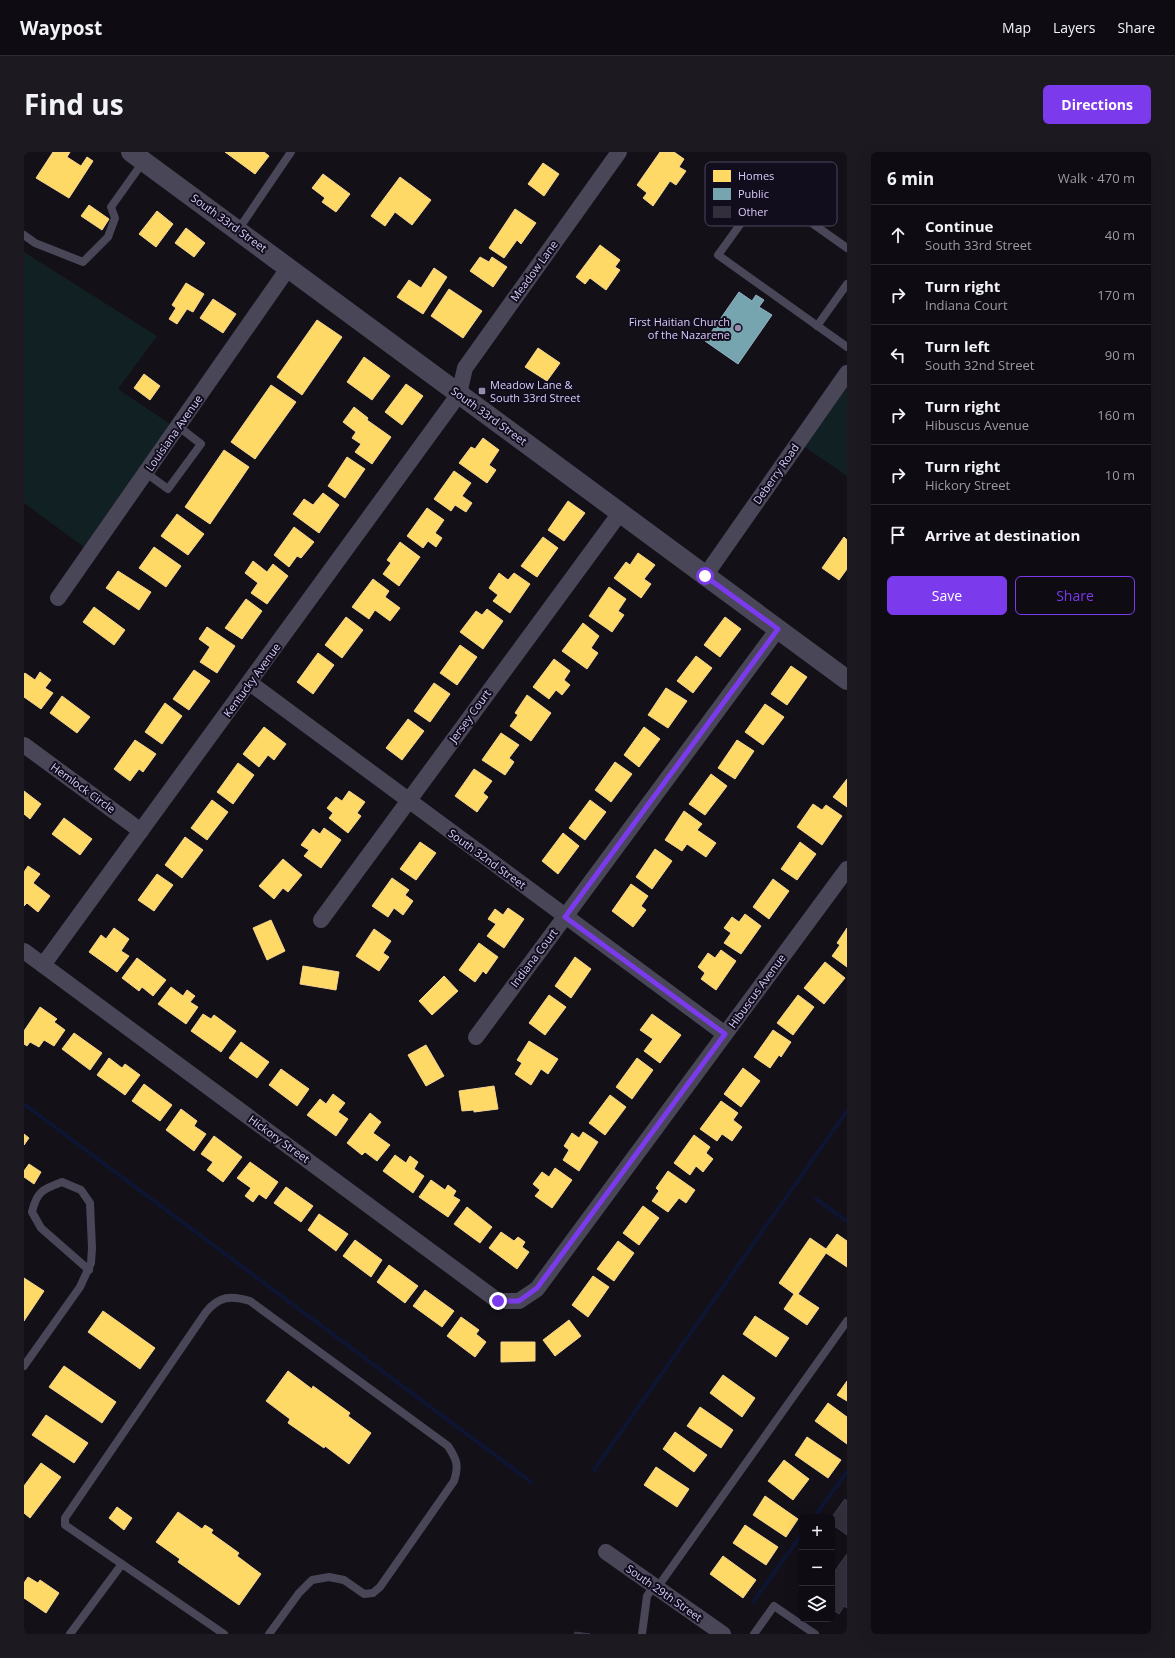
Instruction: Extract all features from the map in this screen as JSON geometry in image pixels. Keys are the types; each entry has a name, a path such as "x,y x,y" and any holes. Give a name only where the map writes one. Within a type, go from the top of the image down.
{"street":[{"name":"Meadow Lane","path":"459,394 465,368 619,152"},
{"name":"South 33rd Street","path":"137,157 289,267 847,680"},
{"name":"Louisiana Avenue","path":"58,598 179,427 289,267"},
{"name":"Deberry Road","path":"705,576 847,373"},
{"name":"Kentucky Avenue","path":"43,965 250,683 459,394"},
{"name":"Jersey Court","path":"321,920 620,513"},
{"name":"Indiana Court","path":"476,1037 778,629"},
{"name":"South 32nd Street","path":"250,683 725,1034"},
{"name":"Hemlock Circle","path":"24,745 141,831"},
{"name":"Hibuscus Avenue","path":"519,1301 537,1288 847,869"},
{"path":"24,951 43,965"},
{"name":"Hickory Street","path":"43,965 498,1301 519,1301"},
{"name":"South 29th Street","path":"606,1552 723,1634"}],"lane":[{"path":"238,230 291,152"},
{"path":"24,235 35,242 84,262 108,237 114,218 111,206 137,157"},
{"path":"739,226 718,255 847,347"},
{"path":"816,226 847,248"},
{"path":"817,326 847,284"},
{"path":"146,473 168,489 201,444 179,427"},
{"path":"24,1366 80,1287 92,1264 90,1203 81,1190 62,1182 44,1188 34,1201 32,1212 41,1228 88,1270"},
{"path":"224,1634 65,1525 65,1518 213,1303 225,1298 236,1296 250,1301 448,1446 456,1457 457,1470 454,1481 380,1587 373,1593 364,1594 344,1580 328,1577 312,1580 299,1593 269,1634"},
{"path":"642,1634 647,1596 656,1587 847,1321"},
{"path":"70,1634 122,1564"},
{"path":"754,1634 774,1606 815,1634"}],"shaded area":[{"path":"24,252 157,336 118,389 170,424 84,547 24,503"},
{"path":"847,387 847,476 805,447"}],"building: Homes":[{"path":"53,152 70,152 67,157 81,166 87,157 93,161 69,198 36,178"},
{"path":"225,152 264,152 269,156 255,174"},
{"path":"660,152 674,152 684,159 679,167 686,171 676,185 670,181 653,206 643,198 647,193 637,185"},
{"path":"543,163 559,174 544,196 528,184"},
{"path":"323,174 350,194 336,212 322,202 325,198 312,188"},
{"path":"400,177 431,200 412,225 395,212 385,226 371,216"},
{"path":"89,205 109,219 102,230 81,216"},
{"path":"515,209 536,223 521,244 517,240 504,258 489,248"},
{"path":"157,211 173,224 156,247 139,234"},
{"path":"186,228 205,243 194,257 175,243"},
{"path":"600,245 620,260 615,267 620,270 606,290 590,278 585,284 576,277"},
{"path":"480,257 489,262 492,257 507,267 493,287 470,271"},
{"path":"434,268 447,277 423,314 397,297 409,280 421,288"},
{"path":"186,283 204,294 193,312 187,309 177,324 169,319 176,308 172,305"},
{"path":"449,289 482,311 463,338 431,316"},
{"path":"213,299 236,314 223,333 200,318"},
{"path":"317,320 342,337 302,395 277,377"},
{"path":"538,348 560,363 547,381 525,367"},
{"path":"364,357 390,376 372,400 347,382"},
{"path":"144,374 160,386 150,400 134,388"},
{"path":"406,384 423,396 402,425 385,412"},
{"path":"271,385 296,402 255,459 231,442"},
{"path":"354,407 368,418 367,420 391,437 372,464 355,452 361,444 352,438 356,432 343,422"},
{"path":"483,438 499,450 489,465 496,470 487,483 459,463 471,447 475,449"},
{"path":"224,450 249,467 210,524 185,507"},
{"path":"347,457 365,469 345,498 328,486"},
{"path":"454,471 471,483 462,496 472,503 466,512 455,505 451,511 434,499"},
{"path":"323,493 339,505 319,533 293,514 304,499 313,505"},
{"path":"568,501 585,513 564,541 548,530"},
{"path":"427,508 444,520 435,533 442,538 436,547 428,541 423,548 407,536"},
{"path":"177,514 204,534 188,555 161,536"},
{"path":"294,527 314,542 301,558 297,556 289,567 274,555"},
{"path":"543,537 558,548 537,577 521,566"},
{"path":"844,537 847,540 847,569 839,580 822,568"},
{"path":"400,542 420,557 399,586 383,574 391,563 387,560"},
{"path":"154,547 181,566 166,587 139,568"},
{"path":"638,553 655,565 644,579 651,584 641,598 614,578 626,562 630,565"},
{"path":"253,561 267,572 273,564 288,576 267,604 251,593 258,583 245,573"},
{"path":"118,571 151,592 139,610 106,588"},
{"path":"499,573 508,580 514,573 530,584 510,613 493,601 498,595 489,588"},
{"path":"373,579 389,591 385,597 400,608 390,621 375,610 369,619 352,607"},
{"path":"609,587 626,599 618,611 624,615 612,632 589,616"},
{"path":"246,599 262,611 242,639 225,628"},
{"path":"94,607 125,630 114,645 83,622"},
{"path":"487,609 503,621 483,649 460,632 476,611 482,615"},
{"path":"346,617 363,630 342,658 325,645"},
{"path":"725,617 741,629 720,657 704,645"},
{"path":"583,623 599,636 591,648 598,653 587,669 562,651"},
{"path":"207,627 235,646 217,673 200,662 210,647 199,639"},
{"path":"460,645 477,657 457,685 440,673"},
{"path":"318,653 334,665 313,694 297,682"},
{"path":"696,656 712,668 693,693 677,681"},
{"path":"554,659 570,671 564,680 570,685 562,695 556,690 549,699 533,687"},
{"path":"791,666 807,677 787,705 771,694"},
{"path":"194,670 210,681 189,710 173,699"},
{"path":"40,672 51,680 45,688 53,693 41,709 24,697 24,674 25,673 35,680"},
{"path":"434,683 450,694 430,722 414,711"},
{"path":"666,688 687,701 668,728 648,715"},
{"path":"527,695 551,713 531,741 510,726 518,715 515,713"},
{"path":"62,696 90,717 77,733 50,713"},
{"path":"165,703 182,716 162,744 145,732"},
{"path":"765,704 784,717 763,745 745,732"},
{"path":"408,719 424,731 402,760 386,748"},
{"path":"264,727 286,744 274,760 268,755 259,767 243,754"},
{"path":"644,727 660,739 639,767 624,755"},
{"path":"501,733 519,745 509,758 514,762 505,775 482,760"},
{"path":"135,740 156,754 143,772 139,769 130,781 114,769"},
{"path":"737,740 754,751 735,779 718,768"},
{"path":"615,762 632,774 611,802 595,790"},
{"path":"238,763 254,775 233,804 217,792"},
{"path":"474,769 492,781 483,793 488,797 477,812 455,796"},
{"path":"711,774 727,786 705,815 689,804"},
{"path":"847,779 847,807 833,797"},
{"path":"24,791 41,804 30,819 24,814"},
{"path":"349,791 365,802 357,813 361,816 348,833 329,818 333,813 327,808 336,797 342,801"},
{"path":"212,800 228,812 207,840 191,828"},
{"path":"590,800 606,812 585,840 569,828"},
{"path":"813,804 822,810 826,805 842,816 822,845 797,827"},
{"path":"684,811 702,824 697,830 716,843 706,857 687,844 682,851 665,840"},
{"path":"64,818 92,839 80,855 52,834"},
{"path":"324,828 341,840 321,868 304,856 309,850 301,845 313,829 320,834"},
{"path":"563,833 579,846 558,874 542,861"},
{"path":"185,837 203,850 182,878 165,865"},
{"path":"420,842 436,853 416,880 400,869"},
{"path":"800,842 816,854 797,880 781,869"},
{"path":"655,849 672,861 652,889 636,877"},
{"path":"283,859 302,875 288,892 283,888 274,899 259,886"},
{"path":"28,866 40,874 33,883 50,896 38,912 27,903 24,906 24,872"},
{"path":"157,874 173,885 154,911 138,900"},
{"path":"392,878 409,890 405,895 413,901 403,915 394,908 388,917 372,906"},
{"path":"773,879 789,891 769,919 753,907"},
{"path":"631,884 648,896 641,906 646,910 633,927 612,911"},
{"path":"508,908 524,919 504,948 487,936 496,924 488,919 495,909 503,915"},
{"path":"745,914 761,926 741,954 724,943 731,933 724,928 732,917 739,922"},
{"path":"271,920 285,951 267,960 253,928"},
{"path":"114,928 129,939 121,951 129,956 117,972 89,952 101,935 106,939"},
{"path":"847,928 847,967 832,956 840,945 837,943"},
{"path":"374,929 391,941 383,953 389,957 379,971 356,956"},
{"path":"479,943 498,957 486,974 483,971 475,982 459,970"},
{"path":"721,950 736,961 716,990 701,979 705,973 698,967 708,953 715,958"},
{"path":"575,957 591,969 571,998 555,986"},
{"path":"137,958 166,980 153,996 142,987 139,991 122,978"},
{"path":"825,962 845,978 824,1004 804,988"},
{"path":"303,966 339,972 336,990 300,984"},
{"path":"444,976 458,991 432,1015 419,1001"},
{"path":"171,987 183,996 187,990 195,996 190,1002 198,1007 186,1024 158,1004"},
{"path":"549,995 566,1007 545,1035 529,1023"},
{"path":"798,995 814,1007 793,1035 777,1023"},
{"path":"40,1007 57,1019 54,1022 65,1030 54,1046 44,1040 39,1047 30,1042 27,1046 24,1044 24,1031"},
{"path":"203,1014 211,1019 214,1015 236,1031 221,1052 191,1031"},
{"path":"652,1014 681,1035 660,1063 644,1051 653,1039 640,1030"},
{"path":"773,1030 791,1042 781,1057 779,1055 770,1068 754,1057"},
{"path":"74,1033 102,1053 90,1070 62,1049"},
{"path":"529,1041 558,1059 548,1074 541,1069 531,1085 515,1074 522,1063 517,1060"},
{"path":"241,1042 269,1062 257,1078 229,1058"},
{"path":"426,1045 444,1076 426,1086 408,1055"},
{"path":"109,1058 122,1068 125,1064 140,1075 125,1095 97,1075"},
{"path":"637,1058 653,1070 632,1099 616,1087"},
{"path":"743,1068 760,1081 741,1107 724,1094"},
{"path":"281,1069 309,1089 297,1106 269,1085"},
{"path":"144,1084 172,1105 160,1121 132,1101"},
{"path":"494,1086 498,1109 474,1112 474,1110 462,1111 459,1091"},
{"path":"333,1094 345,1103 338,1112 348,1119 336,1136 307,1115 320,1099 326,1104"},
{"path":"610,1095 626,1107 605,1135 589,1123"},
{"path":"721,1101 738,1113 733,1120 742,1127 732,1141 722,1134 717,1141 700,1129"},
{"path":"181,1109 197,1121 194,1126 206,1134 194,1151 166,1130"},
{"path":"370,1113 381,1122 373,1133 390,1145 377,1161 365,1152 362,1155 347,1143"},
{"path":"583,1132 598,1142 579,1171 563,1160 569,1150 564,1146 572,1133 579,1138"},
{"path":"24,1134 29,1138 24,1145"},
{"path":"694,1135 710,1147 706,1153 713,1159 703,1172 696,1166 690,1175 674,1163"},
{"path":"214,1136 242,1157 223,1182 207,1170 213,1162 201,1154"},
{"path":"395,1155 406,1163 410,1156 418,1162 414,1169 424,1176 413,1193 383,1171"},
{"path":"250,1162 278,1182 266,1199 259,1194 253,1202 245,1196 251,1188 237,1178"},
{"path":"29,1164 41,1172 34,1184 24,1177 24,1171"},
{"path":"555,1168 572,1180 552,1208 535,1196 540,1190 533,1184 542,1172 549,1177"},
{"path":"668,1171 695,1190 686,1203 679,1198 668,1212 652,1201 659,1191 656,1188"},
{"path":"431,1180 445,1190 448,1185 456,1191 453,1196 460,1200 448,1217 419,1197"},
{"path":"286,1187 313,1206 301,1222 274,1203"},
{"path":"643,1206 659,1218 639,1245 623,1233"},
{"path":"467,1207 492,1227 480,1243 454,1224"},
{"path":"319,1214 348,1234 336,1251 308,1230"},
{"path":"501,1232 514,1241 518,1237 525,1242 522,1247 529,1252 517,1269 489,1248"},
{"path":"837,1234 847,1241 847,1267 826,1253 798,1294 819,1308 807,1325 784,1309 794,1294 779,1283 810,1238 826,1249"},
{"path":"355,1240 382,1260 371,1277 343,1256"},
{"path":"618,1241 634,1253 614,1281 597,1269"},
{"path":"389,1265 418,1286 405,1303 377,1282"},
{"path":"593,1276 609,1287 588,1317 572,1305"},
{"path":"24,1278 44,1291 24,1321"},
{"path":"425,1290 454,1311 442,1327 413,1306"},
{"path":"103,1311 155,1348 140,1369 88,1332"},
{"path":"755,1316 789,1338 776,1357 743,1334"},
{"path":"461,1317 479,1330 476,1334 486,1342 475,1357 447,1336"},
{"path":"569,1320 581,1336 555,1356 543,1340"},
{"path":"501,1342 535,1342 535,1361 501,1362"},
{"path":"64,1366 116,1402 102,1423 49,1387"},
{"path":"288,1371 312,1389 313,1386 350,1413 348,1416 371,1433 349,1464 325,1446 324,1448 288,1423 290,1419 266,1401"},
{"path":"723,1375 755,1398 742,1417 710,1393"},
{"path":"847,1381 847,1401 837,1395"},
{"path":"828,1403 847,1417 847,1444 815,1421"},
{"path":"700,1407 733,1430 721,1448 687,1426"},
{"path":"46,1415 88,1443 74,1463 32,1435"},
{"path":"675,1432 707,1455 694,1472 663,1449"},
{"path":"807,1437 841,1460 828,1478 795,1455"},
{"path":"784,1460 809,1479 793,1500 768,1481"},
{"path":"41,1463 61,1477 30,1518 24,1513 24,1486"},
{"path":"656,1467 689,1489 677,1507 644,1485"},
{"path":"765,1496 798,1519 786,1537 753,1515"},
{"path":"117,1507 132,1518 124,1530 109,1518"},
{"path":"178,1512 202,1529 205,1525 213,1530 211,1533 239,1553 237,1556 261,1574 239,1605 178,1562 180,1559 156,1542"},
{"path":"745,1525 778,1547 766,1565 733,1543"},
{"path":"723,1556 756,1580 743,1598 710,1574"},
{"path":"28,1577 38,1583 40,1580 59,1593 46,1613 24,1598 24,1583"}],"building: Public":[{"name":"First Haitian Church of the Nazarene","path":"739,292 752,301 756,295 764,300 759,307 772,315 738,364 705,341"}],"building: Other":[{"path":"845,1499 847,1501 847,1535 835,1526 834,1514"},
{"path":"847,1554 847,1608 844,1606 839,1614 835,1611 835,1571"},
{"path":"575,1632 590,1634 574,1634"}],"waterway":[{"path":"24,1104 531,1482"},
{"path":"594,1470 847,1111"},
{"path":"816,1199 847,1221"},
{"path":"816,1514 847,1472"},
{"path":"753,1602 799,1538"}],"place":[{"name":"First Haitian Church of the Nazarene","path":"738,328"},
{"name":"Meadow Lane & South 33rd Street","path":"482,391"}],"route":[{"path":"498,1301 519,1301 537,1288 725,1034 565,917 778,629 705,576"}]}
